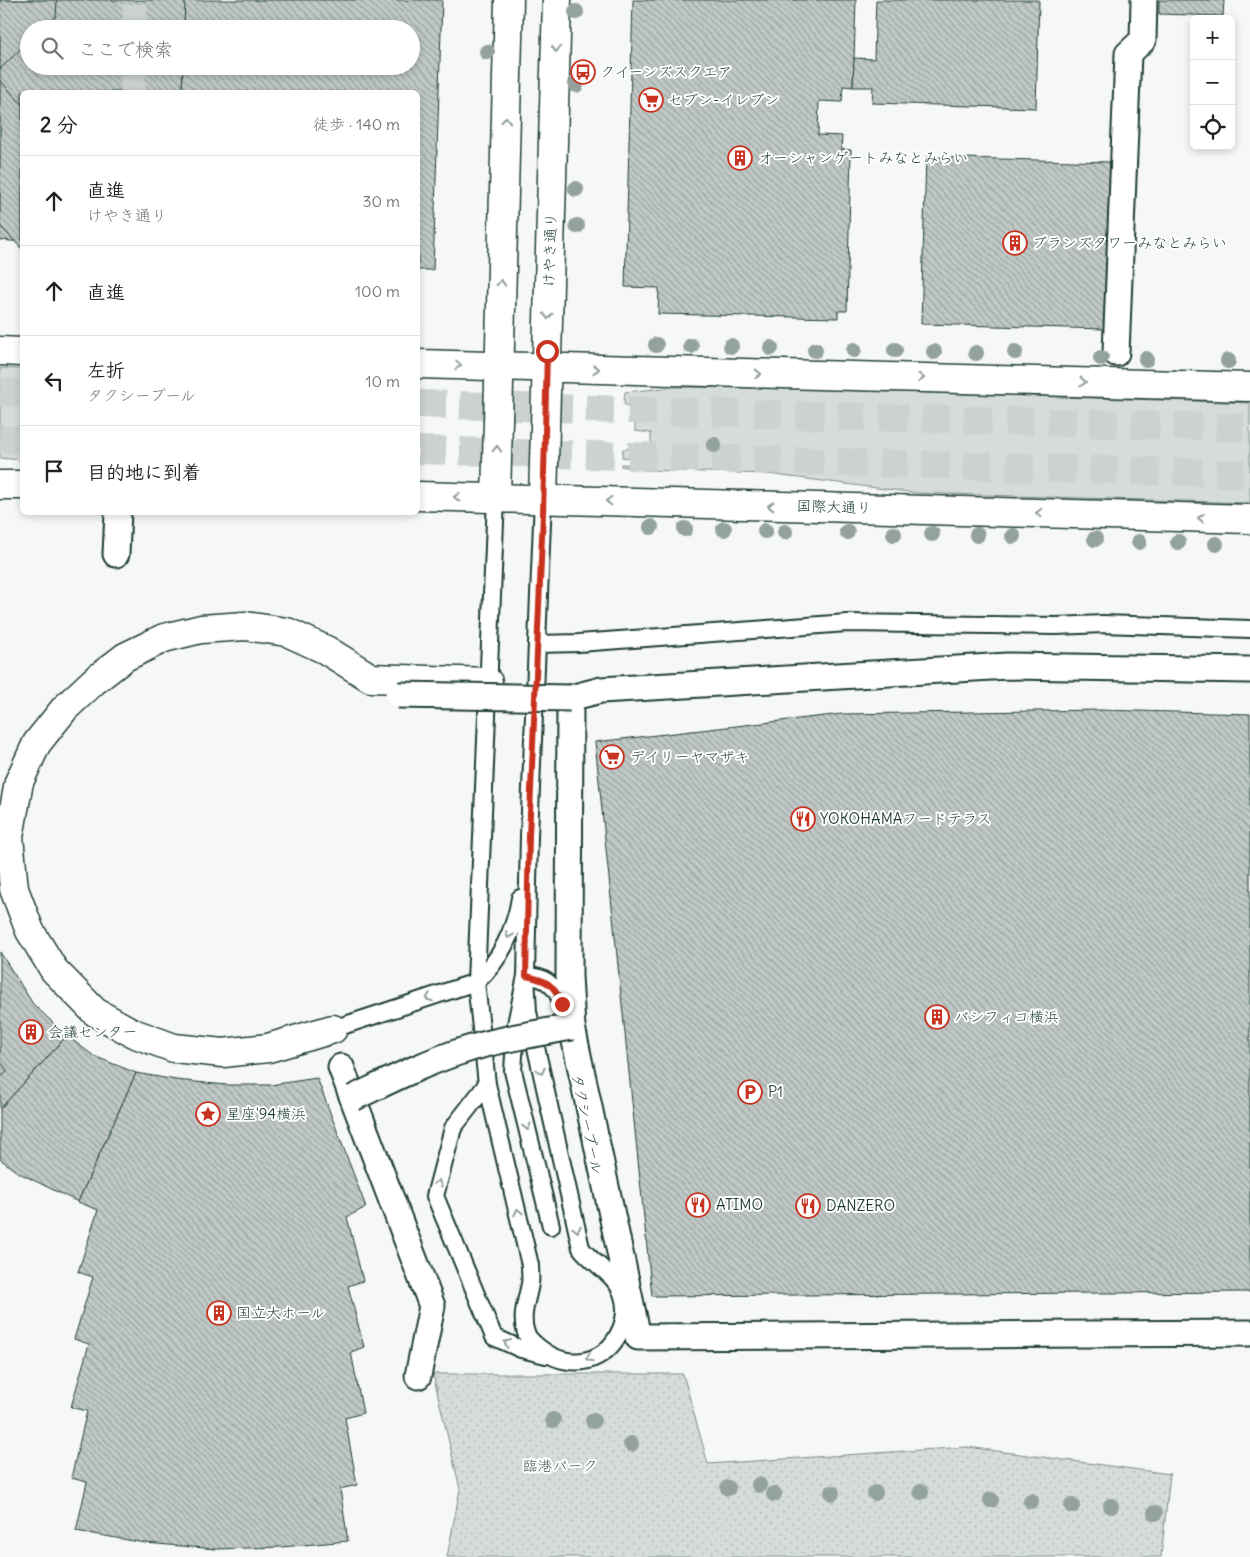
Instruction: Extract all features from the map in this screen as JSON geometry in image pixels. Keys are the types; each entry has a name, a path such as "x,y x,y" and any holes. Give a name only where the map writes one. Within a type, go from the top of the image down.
{"street":[{"path":"496,498 510,0"},
{"name":"けやき通り","path":"543,499 558,0"},
{"path":"1116,353 1128,54 1143,40 1144,0"},
{"path":"0,351 20,352"},
{"path":"420,364 1250,387"},
{"path":"0,485 20,486"},
{"name":"国際大通り","path":"420,496 1250,519"},
{"path":"116,554 118,515"},
{"path":"333,1029 268,1048 223,1053 174,1048 133,1034 95,1012 54,970 30,932 14,889 8,837 22,774 37,743 65,708 94,680 125,657 164,638 201,629 244,626 287,632 326,650 370,678 488,682"},
{"path":"398,695 570,698 601,690 1008,666 1250,670"},
{"path":"570,698 569,976 572,1027 638,1337 1250,1333"},
{"path":"352,1098 414,1068 463,1050 505,1039 572,1027"},
{"path":"341,1067 432,1306 418,1376"}],"lane":[{"path":"496,498 476,982 487,1084 530,1265 530,1282 524,1317 526,1333 536,1346 553,1357"},
{"path":"543,499 529,836 526,976 528,1012 581,1248 589,1258 615,1280 622,1292"},
{"path":"537,644 579,643 847,623 1056,626 1103,624 1250,629"},
{"path":"333,1029 476,982 485,974 500,956 518,913 529,836"},
{"path":"526,976 516,1024 513,1071 551,1226"},
{"name":"タクシープール","path":"487,1084 453,1128 435,1196 494,1337 521,1349 569,1362 588,1360 606,1350 618,1338 624,1320 625,1306 562,1004 558,994 546,982 542,979 526,976"}],"green space":[{"path":"0,368 20,369 20,460 0,458"},
{"path":"674,387 775,388 1250,403 1250,503 916,493 768,474 643,470 621,466 621,464 632,465 633,458 622,457 623,449 651,447 651,433 635,431 633,412 624,404 625,392"},
{"name":"臨港パーク","path":"433,1374 683,1374 708,1464 967,1447 1170,1474 1161,1557 447,1557 460,1489"}],"building":[{"path":"0,0 193,0 192,20 20,20 20,75 190,75 189,90 20,90 20,242 0,240"},
{"path":"0,0 57,0 56,16 52,20 20,20 20,50 0,69"},
{"path":"185,0 442,0 433,270 420,270 420,90 182,90 183,75 420,75 420,20 184,20"},
{"name":"オーシャンゲートみなとみらい","path":"633,0 856,0 853,87 843,86 842,102 819,101 818,135 842,136 841,149 851,150 847,311 838,311 838,318 658,314 659,288 625,287"},
{"path":"876,0 1039,0 1036,108 872,103 873,87 853,87 854,58 874,59"},
{"path":"1159,0 1224,0 1223,15 1159,14"},
{"path":"0,80 20,102 20,247 0,226"},
{"name":"ブランズタワーみなとみらい","path":"926,157 1110,162 1104,329 921,324"},
{"name":"パシフィコ横浜","path":"1100,710 1250,714 1250,1292 652,1296 595,742 842,714"},
{"name":"会議センター","path":"0,952 33,1004 67,1036 0,1109"},
{"path":"67,1036 94,1056 136,1073 78,1202 17,1172 0,1159 0,1109"},
{"path":"0,1061 8,1071 0,1078"},
{"name":"国立大ホール","path":"136,1073 176,1080 226,1085 270,1085 317,1078 366,1207 347,1217 363,1281 348,1286 364,1347 351,1352 363,1413 345,1418 357,1485 340,1489 348,1541 282,1547 216,1549 145,1543 76,1531 87,1482 71,1478 87,1411 71,1407 89,1344 74,1339 93,1277 78,1272 98,1210 78,1202"}],"tunnel":[{"path":"135,0 135,20"},
{"path":"133,75 133,90"},
{"path":"0,392 20,393"},
{"path":"420,404 1250,428"},
{"path":"0,439 20,440"},
{"path":"420,450 1250,474"}],"place":[{"name":"クイーンズスクエア","path":"583,72"},
{"name":"セブン-イレブン","path":"651,100"},
{"name":"オーシャンゲートみなとみらい","path":"740,158"},
{"name":"ブランズタワーみなとみらい","path":"1015,243"},
{"name":"デイリーヤマザキ","path":"612,757"},
{"name":"YOKOHAMAフードテラス","path":"803,819"},
{"name":"パシフィコ横浜","path":"937,1017"},
{"name":"会議センター","path":"31,1032"},
{"name":"P1","path":"750,1092"},
{"name":"星座'94横浜","path":"208,1114"},
{"name":"ATIMO","path":"698,1205"},
{"name":"DANZERO","path":"808,1206"},
{"name":"国立大ホール","path":"219,1313"}],"route":[{"path":"547,351 543,514 529,836 526,976 542,979 558,994 562,1004"}]}
